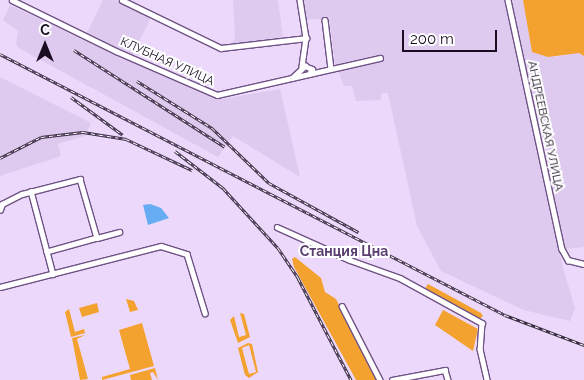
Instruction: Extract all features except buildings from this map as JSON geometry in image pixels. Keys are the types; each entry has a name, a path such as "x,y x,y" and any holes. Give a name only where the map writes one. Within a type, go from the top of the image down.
{"street":[{"name":"КЛУБНАЯ УЛИЦА","path":"12,0 211,94 230,94 380,58"},
{"path":"122,0 221,48 306,38"},
{"path":"300,0 306,38 302,68"},
{"name":"АНДРЕЕВСКАЯ УЛИЦА","path":"508,0 564,255 568,260 584,264"},
{"path":"325,20 331,69"},
{"path":"291,79 302,68 310,66 310,74"},
{"path":"0,210 5,202 31,191 80,179 97,238"},
{"path":"31,191 53,274"},
{"path":"277,227 350,260 400,278 482,323 482,356 487,380"},
{"path":"47,252 119,232"},
{"path":"0,287 151,246 174,248 187,254 206,313"},
{"path":"342,306 380,380"},
{"path":"392,380 445,370 448,380"}],"shaded area":[{"path":"103,0 115,0 151,17 133,55 87,33"},
{"path":"233,0 278,0 283,39 232,45 235,37"},
{"path":"302,0 523,0 532,52 555,57 579,52 584,56 584,247 565,249 539,125 533,127 563,268 575,308 570,321 524,310 441,271 417,226 388,93 381,93 381,100 356,101 352,86 344,86 335,63 329,18 305,20"},
{"path":"523,0 584,0 584,56 579,53 548,57 532,52"},
{"path":"10,5 123,59 125,56 223,99 280,89 300,177 233,136 218,157 19,48 16,44 18,31 3,20"},
{"path":"0,77 91,123 85,136 58,144 61,156 0,176"},
{"path":"295,257 321,278 325,292 336,299 377,380 356,380 294,267 292,259"},
{"path":"428,284 481,313 483,316 478,320 424,290"},
{"path":"126,299 134,301 138,310 130,312"},
{"path":"97,303 99,312 82,317 79,308"},
{"path":"69,309 75,332 84,329 85,333 71,337 65,312"},
{"path":"443,310 478,329 473,351 435,325"},
{"path":"240,313 244,314 250,337 238,343 230,320 234,316 239,337 246,335"},
{"path":"142,323 154,366 102,380 102,377 130,369 119,330"},
{"path":"85,335 77,339 88,379 80,380 72,338"},
{"path":"248,343 252,344 258,372 249,378 245,375 238,348","holes":["249,345 256,372 249,374 242,348"]},
{"path":"155,368 158,380 153,372 150,373 152,380 131,380 130,375"}],"water":[{"path":"150,204 161,208 169,218 148,225 143,205"}],"railway":[{"path":"74,50 225,147"},
{"path":"0,54 505,315 584,345"},
{"path":"137,81 212,128 269,183 358,232"},
{"path":"71,97 123,135"},
{"path":"0,158 41,137 83,132 126,139 192,170"},
{"path":"175,151 223,188 278,248 298,278 351,380"}],"district":[{"name":"Станция Цна","path":"344,251"}]}
